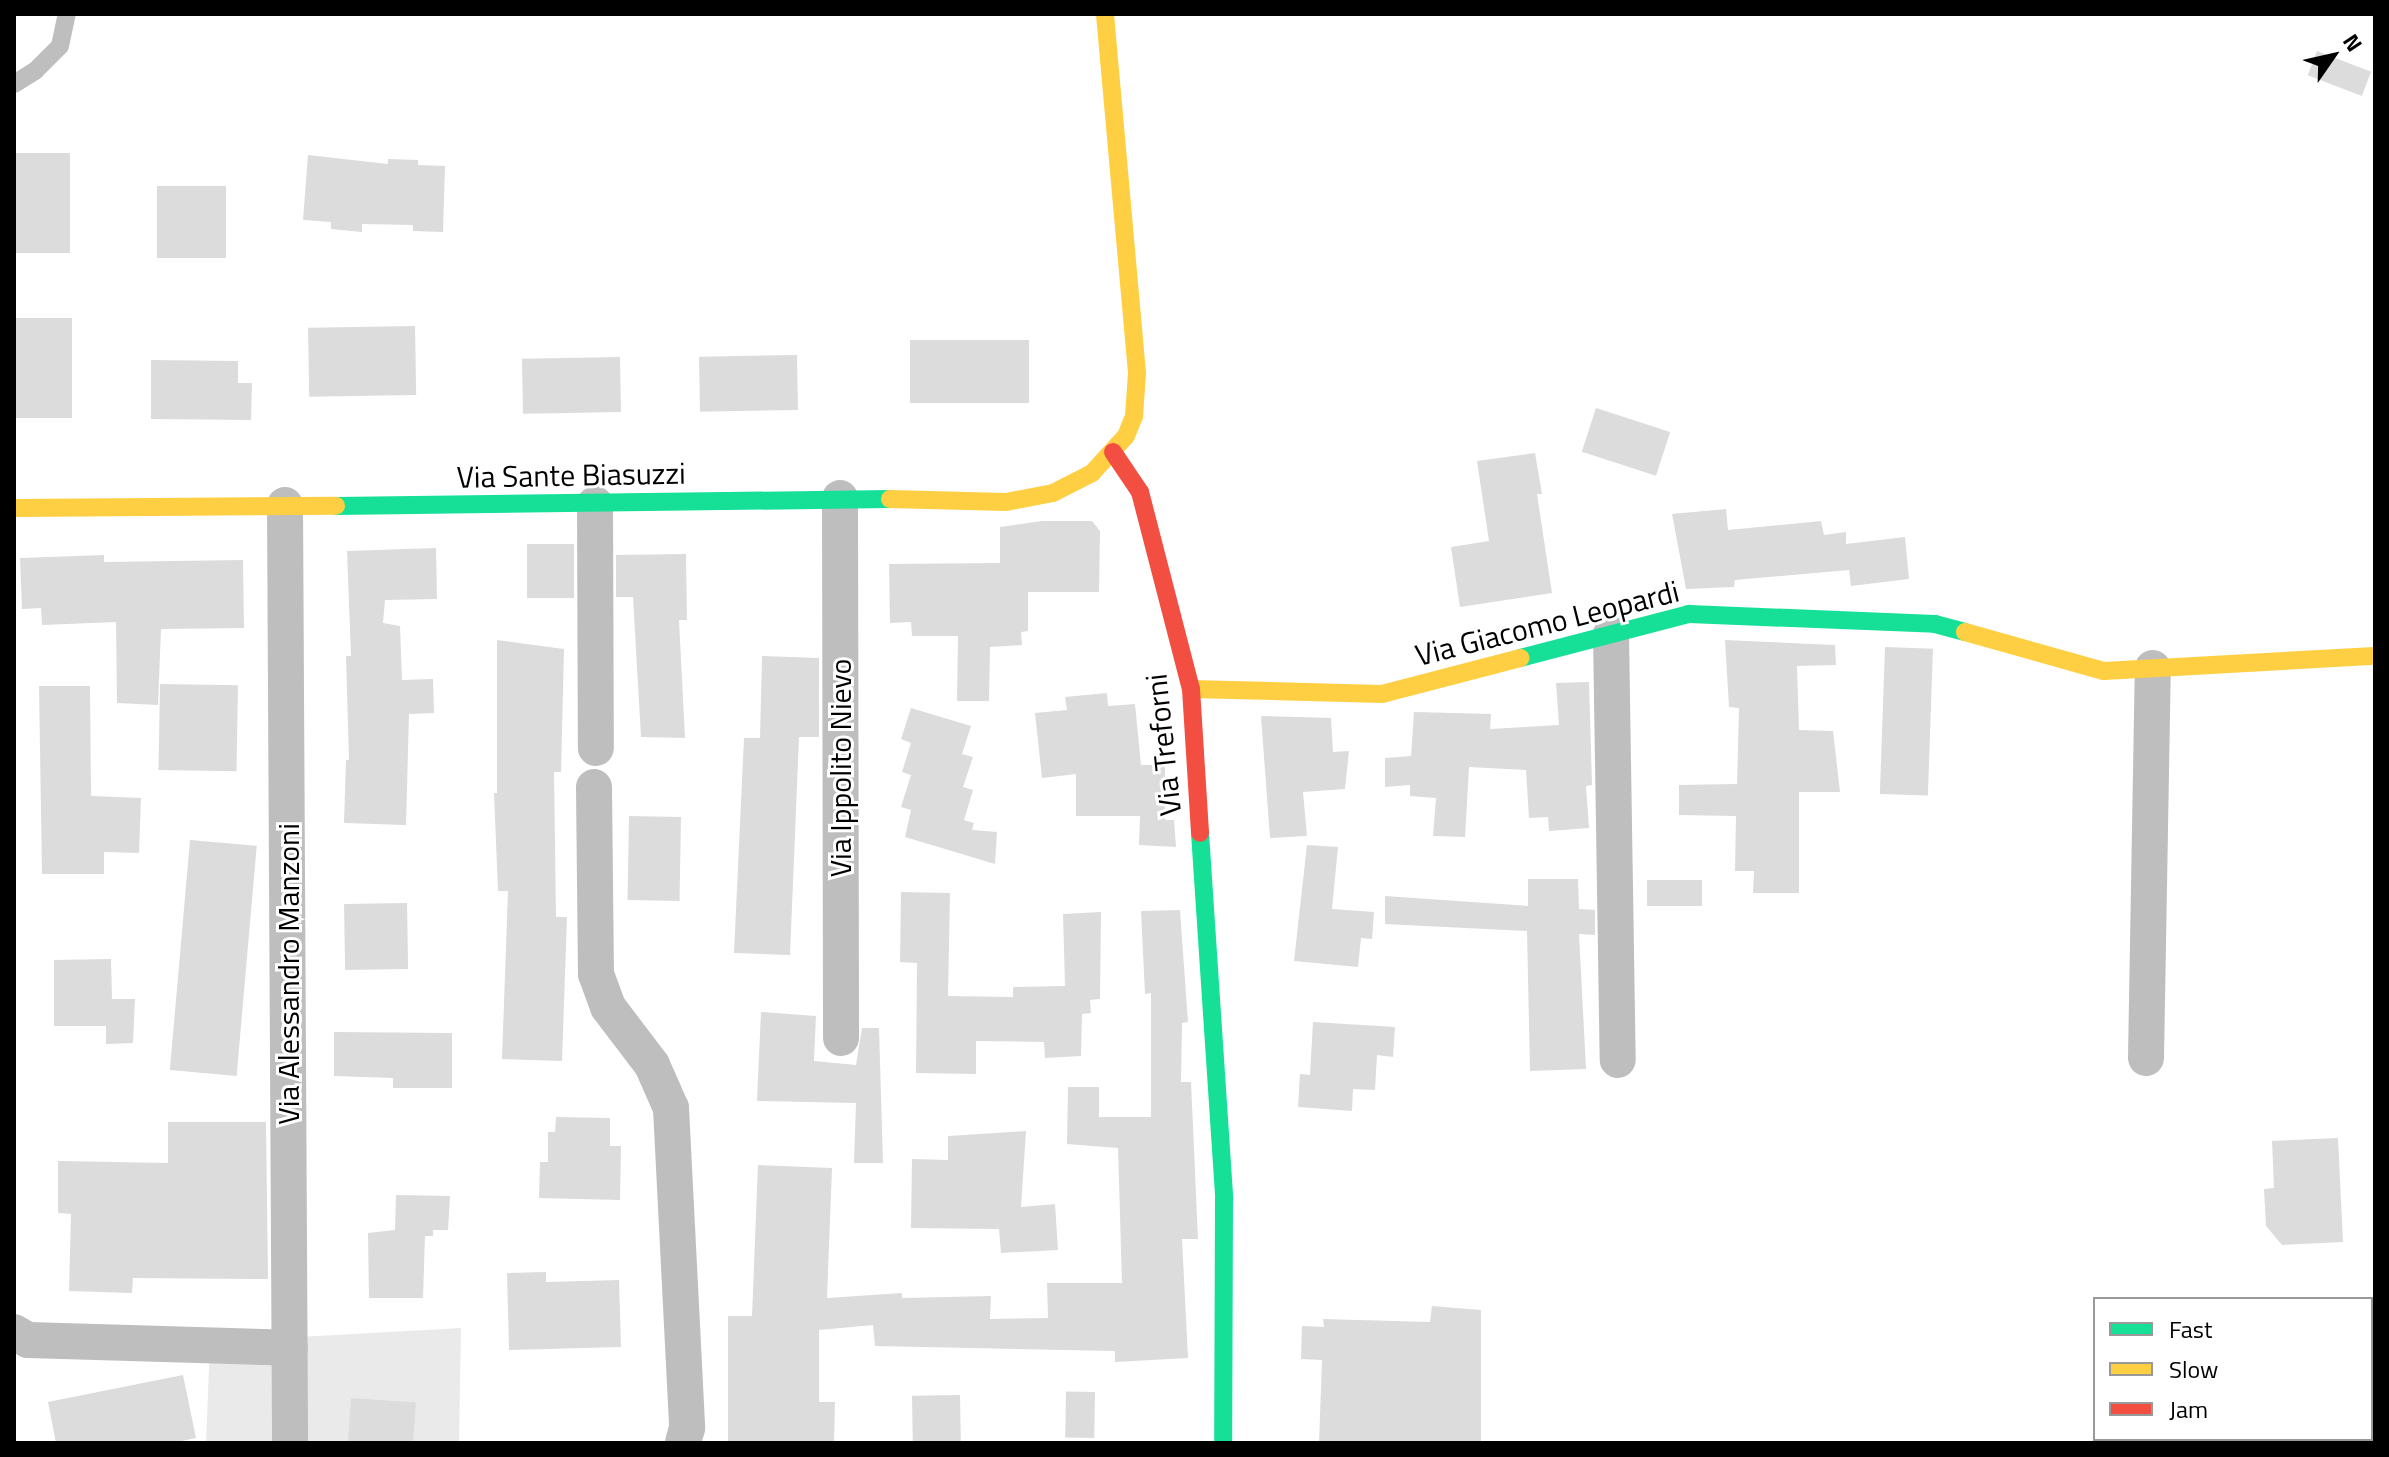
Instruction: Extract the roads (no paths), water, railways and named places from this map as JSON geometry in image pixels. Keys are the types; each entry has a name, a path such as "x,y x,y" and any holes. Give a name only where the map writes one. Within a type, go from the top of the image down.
{"street":[{"path":"1105,14 1137,373 1134,416 1126,436 1113,452"},
{"name":"Via Sante Biasuzzi","path":"14,508 595,504 840,498 1006,502 1053,493 1074,485 1113,452"},
{"name":"Via Treforni","path":"1113,452 1140,492 1191,689 1224,1199 1223,1443"},
{"name":"Via Ippolito Nievo","path":"840,498 841,1038"},
{"path":"595,504 596,748"},
{"name":"Via Alessandro Manzoni","path":"285,505 290,1443"},
{"name":"Via Giacomo Leopardi","path":"1191,689 1382,694 1689,614 1919,623 2104,671 2375,656"},
{"path":"1611,634 1618,1060"},
{"path":"2146,1058 2153,668"},
{"path":"594,787 596,974 608,1007 652,1065 671,1108 687,1428 683,1443"},
{"path":"14,1332 28,1340 290,1348"}],"lane":[{"path":"14,84 35,71 60,46 67,14"}]}
